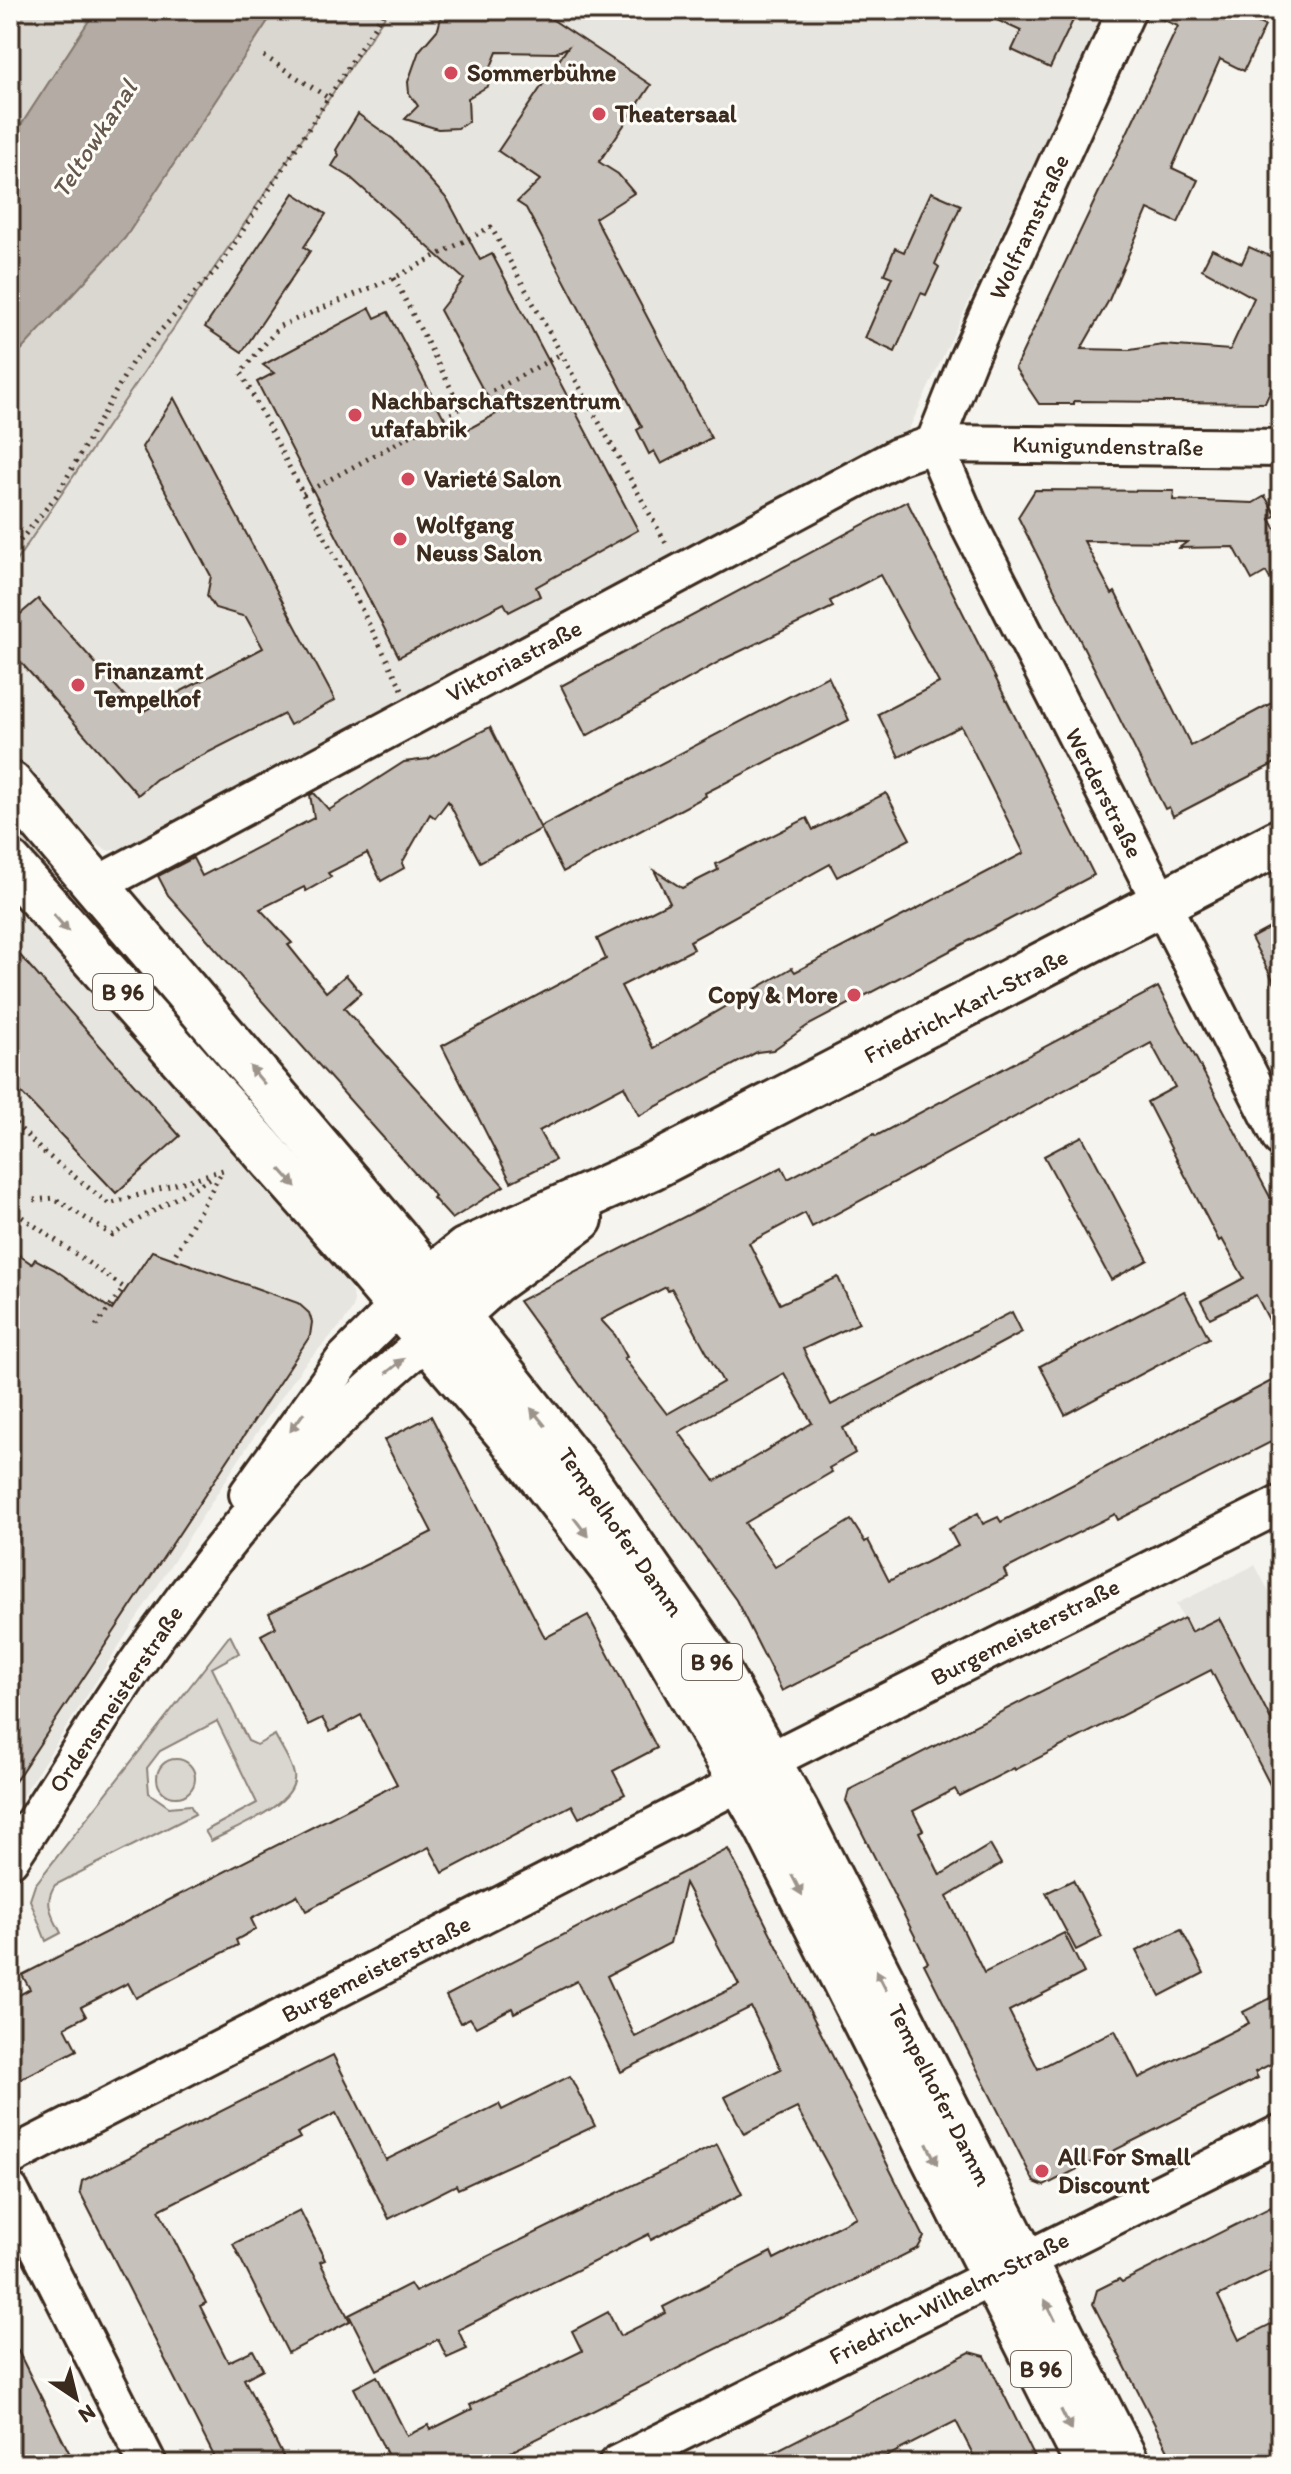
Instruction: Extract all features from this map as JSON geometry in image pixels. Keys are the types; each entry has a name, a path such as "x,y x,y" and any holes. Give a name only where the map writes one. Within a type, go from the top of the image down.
{"main road":[{"name":"Tempelhofer Damm","path":"10,784 97,885 442,1327 509,1435 615,1572 665,1647 756,1771 1009,2267 1127,2464"},
{"name":"Friedrich-Karl-Straße","path":"414,1292 466,1250 650,1168 1281,841"},
{"name":"Tempelhofer Damm","path":"10,864 414,1292"},
{"name":"Friedrich-Karl-Straße","path":"442,1327 493,1282 650,1168"},
{"name":"Tempelhofer Damm","path":"1009,2267 1088,2464"}],"street":[{"name":"Wolframstraße","path":"934,444 968,359 1127,10"},
{"name":"Kunigundenstraße","path":"934,444 1281,448"},
{"name":"Viktoriastraße","path":"97,885 897,457 934,444"},
{"name":"Werderstraße","path":"934,444 968,523 1160,906 1281,1138"},
{"name":"Ordensmeisterstraße","path":"198,1581 254,1483 295,1424 349,1354 414,1292"},
{"name":"Ordensmeisterstraße","path":"10,1859 166,1622 198,1581 373,1384 442,1327"},
{"name":"Burgemeisterstraße","path":"10,2157 756,1771 1281,1504"},
{"name":"Friedrich-Wilhelm-Straße","path":"617,2464 1281,2133"},
{"path":"10,2191 148,2464"}],"path":[{"path":"10,553 57,495 133,361 222,263 385,10"},
{"path":"264,56 330,99"},
{"path":"404,693 241,372 280,326 394,278 491,227 670,552"},
{"path":"394,278 461,408"},
{"path":"303,494 561,354"},
{"path":"10,1118 41,1150 109,1204 223,1170"},
{"path":"34,1200 54,1198 112,1235 223,1170"},
{"path":"173,1258 223,1170"},
{"path":"22,1217 125,1289 96,1326"}],"shaded area":[{"path":"10,10 96,10 10,142"},
{"path":"275,10 389,10 10,570 10,362 125,238"},
{"path":"389,10 1106,10 908,431 126,848 109,851 95,844 10,747 10,571"},
{"path":"10,804 283,1138 255,1112 10,833"},
{"path":"10,892 346,1277 354,1299 353,1308 344,1322 304,1365 249,1444 10,1815"},
{"path":"1255,1565 1281,1615 1281,1806 1176,1604"},
{"path":"230,1635 239,1653 212,1668 248,1741 257,1745 275,1735 293,1770 293,1786 286,1796 263,1814 211,1841 205,1831 257,1803 217,1721 160,1751 147,1768 149,1793 169,1807 190,1805 195,1814 55,1885 49,1903 61,1933 46,1941 30,1900 35,1885"},
{"path":"176,1759 189,1765 195,1778 189,1791 176,1797 163,1791 157,1778 163,1765"}],"water":[{"name":"Teltowkanal","path":"96,10 275,10 125,238 10,362 10,142"}],"building":[{"path":"443,10 538,10 651,85 599,162 618,174 634,193 595,218 711,438 661,464 654,451 649,454 637,430 642,427 526,208 517,202 540,180 498,151 568,47 556,53 497,52 490,69 488,86 468,98 469,121 458,128 438,129 405,119 418,106 409,93 408,82 419,51 438,29"},
{"path":"975,10 1078,10 1050,68 1012,50 1021,31"},
{"path":"1148,10 1231,10 1265,26 1244,71 1220,59 1172,168 1198,180 1178,223 1148,209 1109,300 1081,349 1130,350 1163,345 1230,350 1254,298 1202,269 1212,249 1242,263 1249,247 1281,261 1281,368 1265,403 1074,401 1074,404 1039,404 1015,368 1178,26 1147,13"},
{"path":"358,114 393,139 448,200 480,260 492,254 638,530 536,587 540,596 509,612 504,603 399,657 257,382 274,373 263,365 370,308 375,318 388,312 454,437 496,414 440,310 464,279 350,177 332,166 339,155 336,150"},
{"path":"931,192 961,205 935,264 939,267 926,295 921,293 895,352 865,338 892,277 884,274 895,248 904,252"},
{"path":"294,193 326,214 304,247 310,251 242,352 205,327"},
{"path":"174,398 335,700 290,725 284,714 156,779 138,795 10,650 10,623 38,599 140,713 263,648 246,617 215,608 207,596 211,576 142,447"},
{"path":"1035,490 1174,491 1173,500 1253,503 1265,496 1276,515 1270,519 1281,538 1281,598 1266,572 1252,580 1234,547 1179,548 1187,542 1084,541 1112,594 1115,592 1191,746 1281,698 1281,760 1173,816 1169,807 1165,809 1018,517"},
{"path":"907,501 1094,875 807,1026 773,1050 757,1052 639,1116 624,1086 539,1131 555,1160 511,1182 442,1046 606,959 597,939 670,902 654,870 682,888 718,870 716,864 807,818 813,830 886,793 910,839 837,877 830,864 690,941 694,949 621,986 653,1048 792,968 795,972 1024,853 961,726 899,757 878,714 939,683 880,575 830,601 833,607 726,658 586,736 561,686"},
{"path":"828,676 849,720 705,793 706,796 563,872 540,827"},
{"path":"490,727 541,829 480,862 448,801 435,818 430,814 402,863 404,868 381,881 367,853 328,873 331,877 306,891 304,887 260,909 292,943 288,945 326,992 346,975 361,993 344,1008 504,1186 452,1219 168,895 158,876 193,858 202,876 314,818 310,795 314,793 329,810 404,762 428,759"},
{"path":"1281,922 1281,995 1251,938"},
{"path":"10,944 180,1136 116,1193 10,1081"},
{"path":"1158,987 1277,1210 1274,1212 1281,1226 1281,1343 1256,1295 1210,1318 1201,1301 1244,1278 1222,1239 1219,1241 1147,1102 1175,1087 1151,1043 812,1227 805,1213 749,1243 780,1304 838,1277 859,1323 803,1349 831,1405 1012,1312 1022,1332 843,1428 855,1453 829,1468 832,1472 745,1523 775,1567 851,1520 865,1542 868,1540 889,1581 958,1546 949,1529 978,1513 983,1524 998,1517 1001,1522 1281,1376 1281,1437 1118,1520 1115,1514 1004,1570 1007,1577 782,1691 736,1600 519,1301 782,1167 788,1179 874,1134 876,1136","holes":["666,1287 668,1291 672,1289 723,1382 667,1414 624,1358 627,1357 615,1335 601,1320","784,1373 812,1423 715,1481 679,1432"]},
{"path":"1082,1136 1148,1260 1111,1280 1044,1156"},
{"path":"10,1249 32,1264 35,1259 54,1269 112,1310 152,1251 298,1303 309,1313 312,1322 310,1336 10,1789"},
{"path":"1184,1291 1209,1338 1065,1415 1040,1366"},
{"path":"431,1416 545,1638 588,1615 657,1748 613,1771 625,1794 579,1818 572,1805 443,1873 429,1847 306,1911 297,1895 251,1919 256,1929 236,1940 238,1945 136,1998 128,1983 81,2007 86,2016 65,2027 77,2050 19,2080 10,2063 10,2000 30,1989 22,1975 397,1784 361,1715 330,1732 322,1718 308,1725 261,1635 276,1627 269,1613 432,1532 384,1440"},
{"path":"1184,1618 1191,1632 1219,1618 1281,1739 1281,1806 1211,1670 1015,1770 959,1796 955,1789 913,1811 923,1830 919,1832 940,1875 990,1845 1001,1864 947,1897 984,1973 1064,1933 1084,1973 1009,2011 1038,2069 1115,2030 1139,2078 1249,2023 1243,2012 1281,1993 1281,2059 1255,2072 1258,2078 1044,2186 1034,2182 846,1801 849,1790"},
{"path":"728,1849 924,2237 918,2248 487,2464 392,2464 354,2388 377,2376 407,2436 428,2425 430,2430 472,2409 470,2405 582,2351 572,2331 608,2312 620,2336 666,2313 663,2307 771,2252 774,2259 856,2217 797,2108 744,2134 725,2097 781,2069 751,2007 621,2072 577,1981 514,2013 512,2008 476,2027 470,2018 460,2023 446,1996","holes":["685,1883 739,1985 635,2037 607,1976 670,1943"]},
{"path":"1073,1880 1102,1937 1076,1950 1046,1893"},
{"path":"1181,1929 1204,1973 1160,1996 1136,1951"},
{"path":"333,2055 386,2160 499,2104 502,2110 570,2076 595,2126 458,2189 456,2185 389,2219 336,2113 297,2133 300,2138 159,2210 206,2303 200,2306 228,2362 253,2350 263,2369 244,2379 287,2464 218,2464 80,2192 82,2181"},
{"path":"717,2144 742,2194 651,2240 649,2234 458,2330 467,2349 447,2358 438,2339 377,2370 349,2315 410,2284 415,2292"},
{"path":"1281,2202 1281,2265 1218,2296 1239,2340 1281,2319 1281,2464 1175,2464 1093,2304 1097,2290 1119,2279 1122,2282"},
{"path":"300,2210 325,2260 320,2262 350,2321 288,2353 233,2244"},
{"path":"10,2335 75,2464 15,2464 10,2454"},
{"path":"970,2352 985,2356 1038,2464 978,2464 956,2421 872,2464 750,2464"}],"place":[{"name":"Sommerbühne","path":"451,73"},
{"name":"Theatersaal","path":"599,114"},
{"name":"Nachbarschaftszentrum ufafabrik","path":"355,415"},
{"name":"Varieté Salon","path":"408,479"},
{"name":"Wolfgang Neuss Salon","path":"400,539"},
{"name":"Finanzamt Tempelhof","path":"78,685"},
{"name":"Copy & More","path":"854,995"},
{"name":"All For Small Discount","path":"1042,2171"}]}
